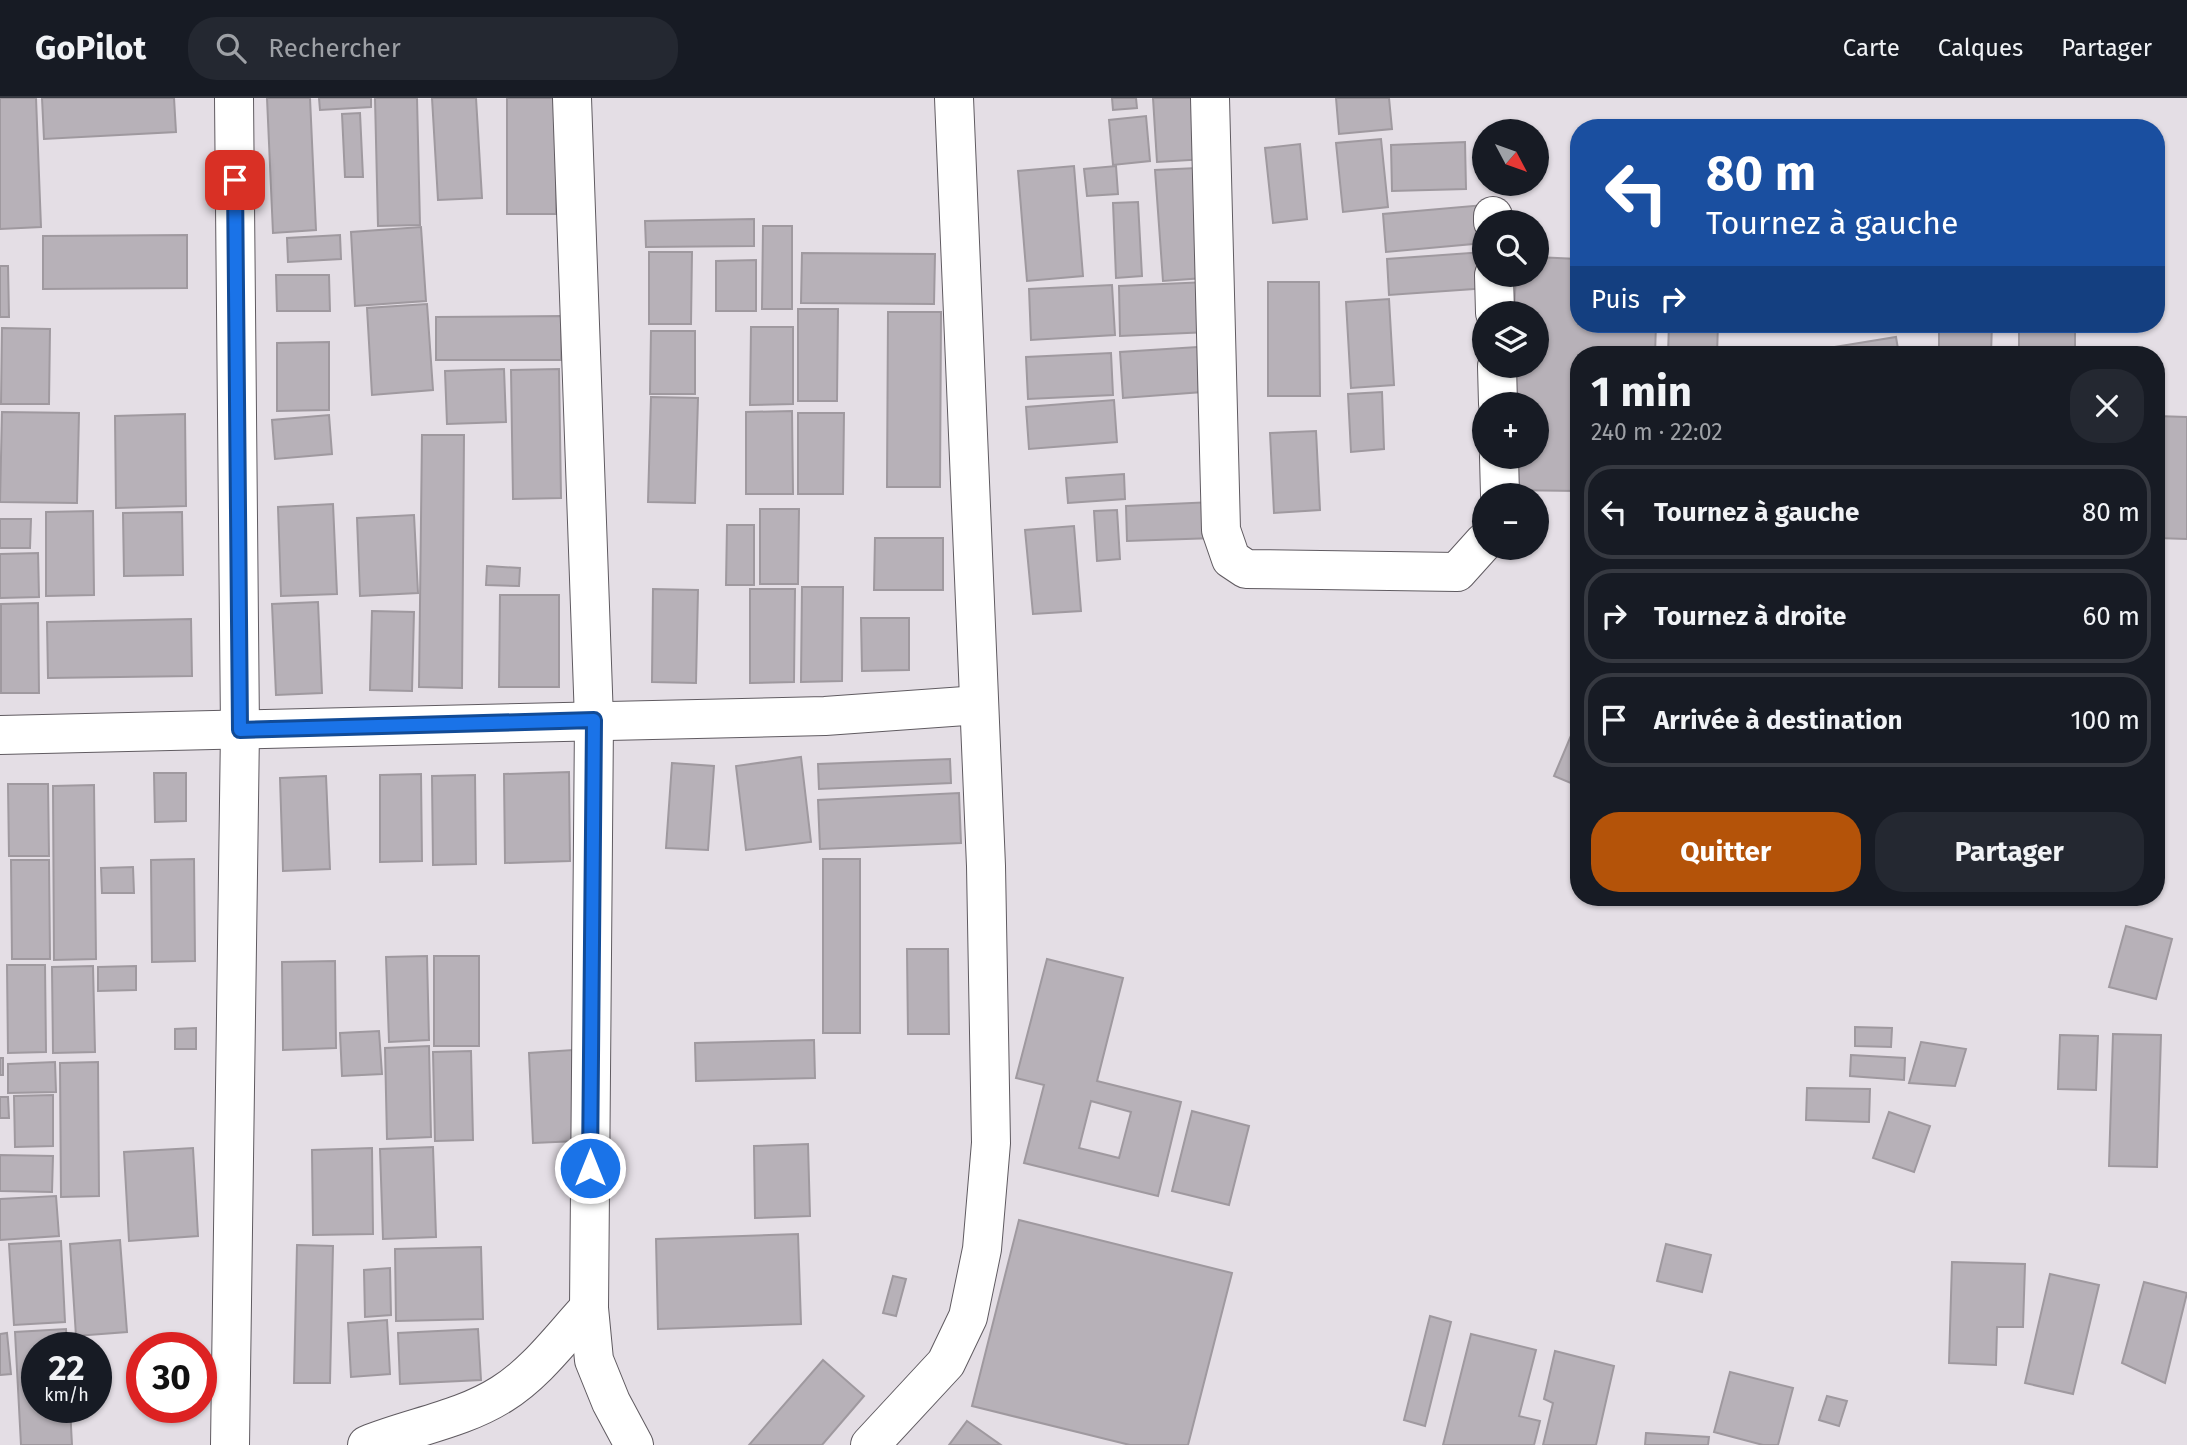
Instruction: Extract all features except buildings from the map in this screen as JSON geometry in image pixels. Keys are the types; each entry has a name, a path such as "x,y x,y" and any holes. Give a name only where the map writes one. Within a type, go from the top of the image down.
{"street":[{"path":"230,1445 240,730 234,98"},
{"path":"572,98 594,720 589,1308 594,1360 611,1402 634,1445"},
{"path":"870,1445 946,1363 968,1317 982,1249 991,1143 991,1033 954,98"},
{"path":"1210,98 1221,530 1231,559 1246,569 1457,572 1472,555"},
{"path":"0,735 825,716 979,705"},
{"path":"367,1445 450,1419 501,1395 526,1376 589,1308"}],"route":[{"path":"235,180 240,730 594,720 590,1168"}]}
